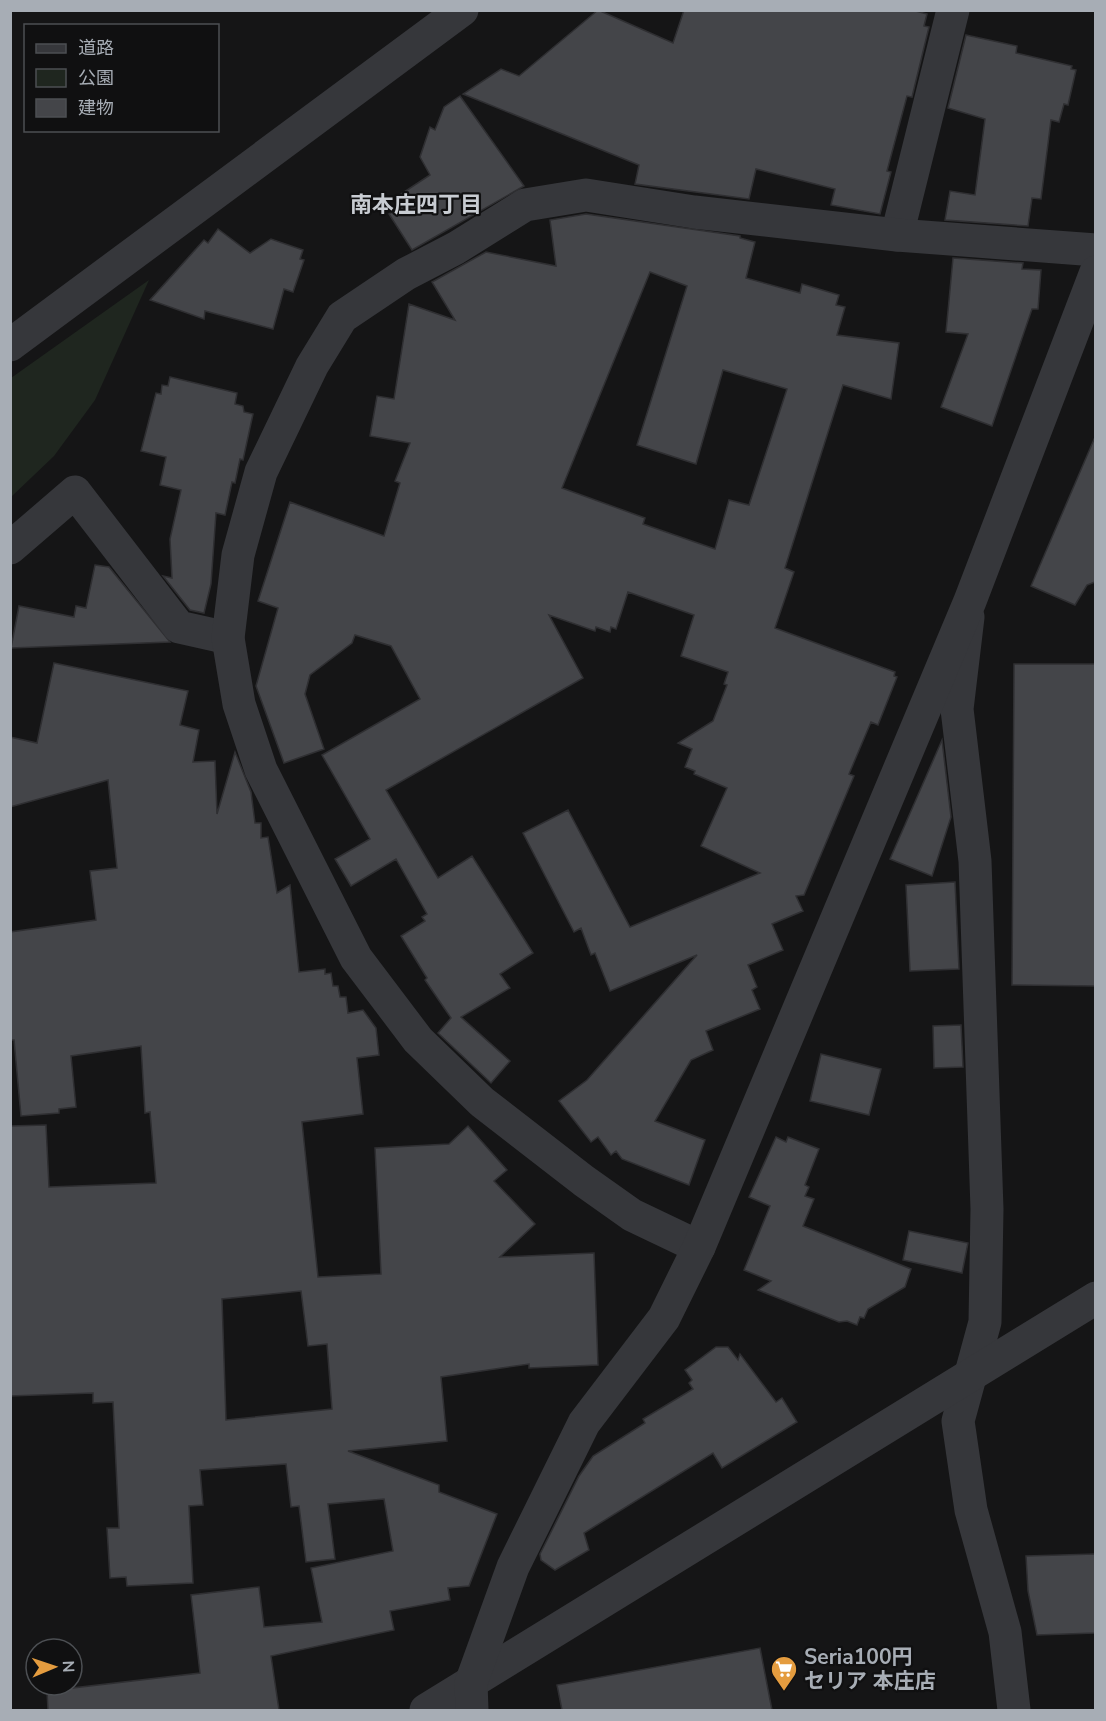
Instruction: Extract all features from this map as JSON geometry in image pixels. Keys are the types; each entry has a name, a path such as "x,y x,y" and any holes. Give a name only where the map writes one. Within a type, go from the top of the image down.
{"street":[{"path":"10,345 462,10"},
{"path":"897,235 953,10"},
{"path":"699,1247 632,1215 482,1102 418,1040 356,958 261,770 239,704 228,638 238,555 261,472 312,366 342,317 406,274 456,248 525,205 586,195 694,212 897,235 1095,250"},
{"path":"471,1697 513,1567 584,1423 664,1318 699,1247 970,601 1095,272"},
{"path":"10,548 75,492 179,627 228,638"},
{"path":"970,601 957,709 975,861 987,1209 985,1322 958,1421 971,1509 1005,1632 1014,1710"},
{"path":"426,1710 471,1697 971,1374 1095,1298"}],"green space":[{"path":"149,280 95,400 54,456 11,497 11,378"}],"building":[{"path":"598,10 673,43 684,10 912,10 927,14 924,26 929,27 912,97 907,96 887,171 891,172 880,214 831,205 835,189 756,169 749,199 635,184 639,165 463,94 501,69 519,76"},
{"path":"966,35 1017,46 1016,53 1072,66 1071,69 1076,70 1068,105 1064,104 1059,122 1051,120 1041,199 1032,198 1028,226 945,220 950,191 975,195 985,119 948,108"},
{"path":"460,96 524,186 412,250 389,214 406,203 401,194 430,175 420,157 430,127 435,130 444,107"},
{"path":"586,214 740,236 740,238 755,242 746,278 800,293 802,284 839,295 836,305 845,307 837,335 899,343 891,399 843,385 785,568 794,572 775,628 895,672 894,676 897,677 878,725 871,722 849,774 854,776 804,895 796,896 803,911 772,924 783,950 748,965 757,987 752,990 760,1009 706,1031 713,1050 691,1060 655,1121 705,1140 689,1185 622,1159 616,1151 611,1155 598,1137 591,1142 559,1101 587,1080 697,955 610,991 595,953 591,955 581,928 574,932 523,833 568,810 630,927 760,873 701,846 727,788 694,774 695,771 685,767 692,749 678,743 713,721 727,685 724,684 728,672 681,656 694,615 628,592 616,629 611,627 610,632 596,627 595,631 549,615 583,678 386,790 438,878 472,856 533,953 500,974 510,988 461,1017 510,1061 491,1083 438,1033 451,1018 425,980 427,978 401,936 425,921 422,917 427,914 396,859 351,886 335,859 370,839 322,755 420,699 391,646 355,635 352,643 310,675 305,694 324,749 284,763 256,686 278,608 258,601 290,502 384,536 400,483 395,481 410,443 370,436 377,396 394,399 409,304 455,320 432,282 486,252 556,266 550,220","holes":["650,272 687,286 637,445 696,464 723,370 787,389 749,505 729,500 715,549 643,524 645,518 562,488"]},
{"path":"218,229 250,253 271,239 303,250 300,259 304,260 293,292 284,289 273,329 205,311 204,319 150,300 204,240 208,243"},
{"path":"953,258 1023,263 1022,269 1041,270 1038,309 1032,309 992,426 941,407 968,334 946,332"},
{"path":"170,377 237,393 235,404 243,406 244,412 253,414 243,460 240,459 235,483 232,482 225,515 216,513 211,584 204,613 190,610 163,576 172,578 170,539 181,490 160,485 166,457 141,451 156,393 161,394 162,385 168,386"},
{"path":"1095,437 1095,582 1087,585 1075,605 1031,586"},
{"path":"95,565 109,567 170,642 11,648 19,606 74,617 76,606 86,608"},
{"path":"54,663 188,691 180,725 199,730 193,762 215,761 217,814 235,752 251,792 255,823 261,823 261,838 268,837 277,893 290,885 299,972 325,969 325,974 331,973 333,986 338,986 340,997 346,997 348,1013 363,1010 376,1028 379,1055 357,1058 363,1114 302,1122 318,1277 381,1274 375,1148 449,1144 468,1126 507,1170 494,1181 535,1224 500,1257 594,1253 598,1365 529,1368 529,1364 441,1377 447,1441 348,1451 439,1485 439,1492 497,1514 469,1586 448,1588 450,1600 390,1611 394,1630 271,1656 279,1710 48,1710 47,1697 84,1697 84,1687 200,1673 191,1595 259,1587 264,1627 322,1622 311,1568 393,1551 384,1499 328,1504 335,1559 306,1562 299,1506 291,1507 286,1464 200,1470 203,1505 189,1506 193,1583 127,1586 126,1577 110,1578 107,1528 119,1528 113,1402 93,1403 93,1393 10,1396 10,1126 46,1125 49,1187 156,1183 150,1112 145,1113 141,1046 71,1056 76,1107 59,1109 59,1113 21,1116 14,1040 10,1040 10,932 96,920 90,871 117,868 108,780 10,807 10,737 37,743","holes":["301,1291 308,1346 327,1344 332,1409 226,1420 222,1299"]},
{"path":"1014,664 1095,664 1095,986 1012,985"},
{"path":"942,740 951,817 932,876 890,859"},
{"path":"955,882 959,969 910,971 906,885"},
{"path":"961,1025 963,1067 934,1068 933,1026"},
{"path":"821,1054 881,1069 869,1115 810,1101"},
{"path":"776,1137 786,1142 788,1137 819,1149 805,1185 809,1187 805,1196 814,1199 803,1226 911,1269 905,1287 868,1309 864,1318 860,1317 857,1325 847,1321 839,1322 758,1290 771,1281 744,1270 770,1206 749,1197"},
{"path":"909,1231 968,1243 962,1273 903,1260"},
{"path":"716,1347 728,1347 738,1360 740,1354 776,1402 782,1398 797,1422 722,1468 713,1453 584,1533 589,1550 555,1570 541,1560 540,1554 579,1476 593,1456 645,1423 643,1419 693,1389 689,1383 692,1380 685,1370"},
{"path":"1095,1554 1095,1633 1037,1635 1028,1591 1026,1556"},
{"path":"760,1648 772,1710 562,1710 557,1685"}],"place":[{"name":"Seria100円 セリア 本庄店","path":"784,1692"}],"district":[{"name":"南本庄四丁目","path":"416,205"}]}
